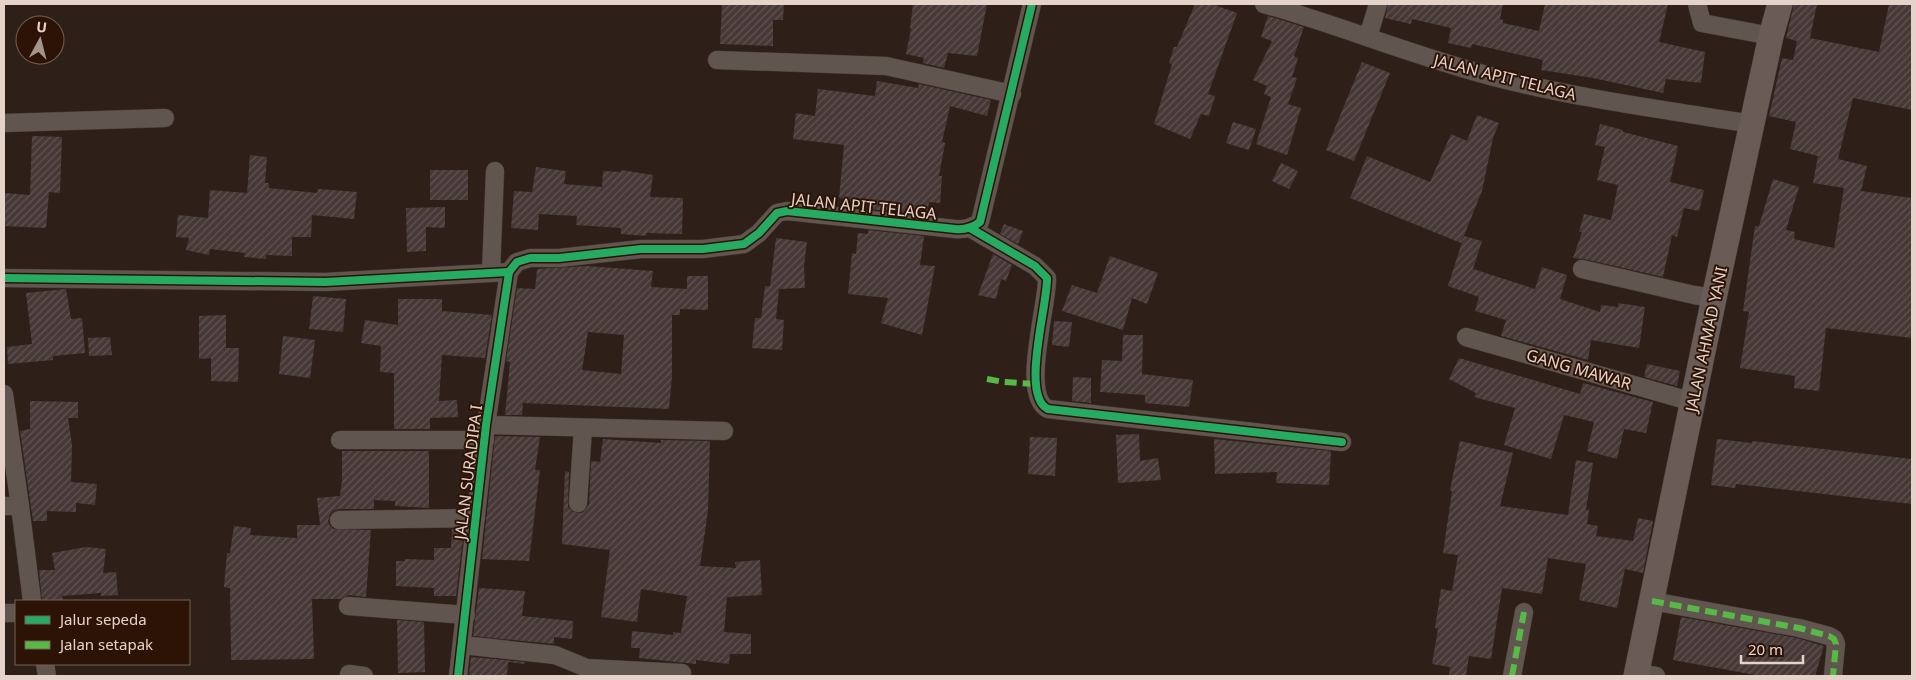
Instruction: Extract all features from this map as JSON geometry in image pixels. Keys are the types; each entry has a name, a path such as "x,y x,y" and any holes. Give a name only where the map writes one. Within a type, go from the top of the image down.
{"main road":[{"name":"JALAN AHMAD YANI","path":"1643,675 1652,601 1714,298 1771,36 1780,4"}],"street":[{"path":"1032,4 980,222 970,228 1035,266 1047,278 1040,320 1035,384 1040,403 1044,407 1058,410 1342,442"},
{"name":"JALAN APIT TELAGA","path":"1264,4 1368,37 1407,52 1498,78 1591,98 1752,124"},
{"path":"1368,37 1378,4"},
{"path":"1697,4 1702,23 1771,36"},
{"path":"717,60 886,66 1012,94"},
{"path":"4,123 165,118"},
{"path":"490,272 495,171"},
{"name":"JALAN APIT TELAGA","path":"509,272 517,262 530,258 559,258 641,249 703,249 744,244 759,233 776,213 787,211 955,229 970,228"},
{"path":"1582,269 1714,298"},
{"path":"4,278 325,282 509,272"},
{"name":"JALAN SURADIPA I","path":"458,676 486,432 509,272"},
{"name":"GANG MAWAR","path":"1466,337 1693,402"},
{"path":"4,394 12,506 32,600"},
{"path":"578,502 583,428"},
{"path":"340,440 583,428 724,430"},
{"path":"340,520 476,518"},
{"path":"1652,601 1799,628 1829,636 1834,639 1836,644 1833,676"},
{"path":"348,606 466,615"},
{"path":"1512,676 1524,612"},
{"path":"462,645 555,655 587,668 682,673"}],"building":[{"path":"722,4 784,4 783,20 773,20 773,46 720,44"},
{"path":"913,4 987,4 977,56 948,53 944,68 923,63 924,58 906,54"},
{"path":"1195,4 1212,4 1237,13 1208,94 1215,96 1209,116 1201,114 1190,139 1154,124 1172,64 1169,63 1174,47 1177,47"},
{"path":"1388,4 1503,4 1500,19 1503,20 1503,23 1539,31 1545,4 1668,4 1659,42 1705,52 1701,83 1666,79 1663,93 1593,78 1541,70 1543,60 1472,44 1471,48 1448,43 1451,28 1412,19 1411,24 1385,18"},
{"path":"1794,4 1817,4 1810,38 1879,52 1889,4 1912,4 1912,110 1853,98 1838,159 1867,166 1861,191 1912,198 1912,338 1826,328 1819,391 1794,388 1795,376 1740,368 1749,312 1743,311 1755,226 1759,226 1773,179 1799,187 1786,230 1795,232 1794,239 1834,248 1844,188 1813,183 1818,156 1790,149 1796,122 1769,116 1782,58 1793,60 1797,41 1786,38"},
{"path":"1268,16 1304,27 1294,56 1298,58 1292,77 1297,78 1288,104 1301,108 1287,155 1256,144 1271,97 1264,94 1267,86 1253,80 1272,41 1261,37"},
{"path":"1362,62 1390,73 1354,161 1326,150"},
{"path":"877,81 918,88 919,84 991,100 987,116 950,106 942,142 945,143 939,176 942,176 940,203 929,202 927,215 869,209 870,201 839,198 844,145 793,139 796,113 815,116 818,89 875,96"},
{"path":"1477,115 1499,123 1493,138 1482,191 1461,243 1350,198 1367,156 1430,182 1451,134 1467,141"},
{"path":"1233,122 1256,129 1249,150 1226,143"},
{"path":"1600,124 1678,146 1670,182 1704,190 1699,211 1684,208 1677,237 1672,235 1663,277 1573,258 1582,232 1579,232 1584,214 1611,220 1618,185 1597,180 1605,147 1595,145"},
{"path":"32,136 62,137 60,193 49,192 46,228 4,226 5,193 30,195"},
{"path":"250,155 267,157 265,183 269,183 269,188 317,193 318,189 357,192 354,219 312,215 311,237 292,237 292,256 266,255 266,259 244,257 245,253 210,249 209,255 186,250 189,238 176,237 178,215 208,218 210,190 247,193"},
{"path":"1281,163 1298,171 1289,189 1272,181"},
{"path":"536,167 566,171 564,184 602,187 603,171 621,172 621,170 653,175 650,197 683,198 682,234 647,233 646,236 621,234 621,228 576,225 577,216 539,214 538,230 511,228 514,191 532,192"},
{"path":"430,170 468,170 468,200 430,200"},
{"path":"445,207 445,228 426,227 426,251 407,252 406,208"},
{"path":"1004,224 1023,231 1018,244 1000,234"},
{"path":"868,230 924,236 920,265 935,266 922,335 881,323 888,298 848,294 852,253 856,254 858,233 868,234"},
{"path":"1464,236 1482,241 1473,269 1535,289 1542,267 1567,275 1560,299 1600,312 1601,305 1618,307 1618,303 1645,307 1639,348 1591,340 1588,360 1501,336 1506,320 1475,311 1479,297 1448,286"},
{"path":"776,238 807,242 804,265 805,288 779,289 776,319 784,320 782,350 752,348 755,318 761,318 765,286 770,286"},
{"path":"993,254 1012,265 1006,281 1001,279 996,299 978,295"},
{"path":"1110,256 1158,273 1147,304 1132,298 1123,330 1062,311 1072,285 1097,293"},
{"path":"587,266 653,271 651,287 687,289 687,276 708,276 708,310 680,309 680,315 672,315 672,376 669,409 523,403 522,415 505,415 510,362 506,361 517,288 535,289 537,269","holes":["588,332 624,335 621,374 582,370"]},
{"path":"66,289 71,319 82,318 85,353 53,356 53,360 8,364 7,347 32,344 26,293"},
{"path":"313,296 346,299 343,332 309,329"},
{"path":"398,299 442,299 442,311 492,315 485,358 442,355 439,401 457,400 458,417 430,418 430,429 394,429 394,373 380,372 381,346 361,343 365,320 398,325"},
{"path":"226,315 226,348 239,348 238,382 211,381 211,358 199,359 199,316"},
{"path":"1054,321 1072,322 1069,347 1052,345"},
{"path":"1123,335 1143,335 1142,374 1193,380 1189,407 1145,403 1145,395 1100,392 1102,360 1122,361"},
{"path":"283,336 315,340 310,378 279,374"},
{"path":"110,337 112,355 89,356 88,338"},
{"path":"1459,358 1580,394 1583,383 1653,402 1646,433 1624,429 1617,459 1587,451 1594,422 1564,415 1551,459 1504,445 1515,408 1474,397 1476,393 1449,379"},
{"path":"1647,364 1680,371 1677,386 1644,377"},
{"path":"1073,377 1091,378 1091,403 1072,401"},
{"path":"30,401 78,402 78,418 68,418 72,445 71,482 97,484 95,505 76,503 76,512 47,511 47,521 33,521 20,431 30,429"},
{"path":"1139,434 1140,461 1158,458 1161,480 1118,483 1116,435"},
{"path":"495,436 540,437 535,470 540,470 529,561 482,559"},
{"path":"1030,437 1057,438 1055,476 1028,474"},
{"path":"603,439 661,443 661,440 710,441 708,511 700,566 736,568 735,562 760,560 762,595 727,597 724,632 751,634 751,654 730,654 729,664 696,660 696,664 639,658 640,648 631,648 632,631 673,635 673,632 681,633 687,596 641,589 637,622 601,617 610,550 562,544 565,471 569,472 568,507 573,512 582,513 589,504 591,461 600,462"},
{"path":"1214,439 1331,451 1329,485 1276,483 1277,472 1215,474"},
{"path":"1717,439 1752,443 1752,441 1912,459 1912,504 1736,484 1735,488 1711,485"},
{"path":"1460,441 1513,453 1500,506 1568,515 1576,460 1593,463 1586,510 1589,510 1587,524 1598,526 1596,536 1633,541 1638,518 1653,521 1643,573 1625,569 1617,608 1579,600 1586,564 1548,558 1542,594 1502,588 1491,659 1469,656 1466,676 1449,676 1450,667 1432,664 1438,629 1435,628 1441,589 1452,591 1458,555 1443,553 1452,491 1450,490"},
{"path":"342,451 429,451 429,508 395,506 395,501 374,500 374,509 339,509 333,511 328,521 334,529 371,530 366,597 349,595 341,599 312,599 314,659 231,660 230,588 224,587 227,553 230,553 234,526 251,528 250,535 297,538 297,525 320,525 317,498 340,496"},
{"path":"452,529 464,529 456,596 434,596 434,588 396,586 396,561 405,561 405,559 434,560 434,548 451,548"},
{"path":"86,547 106,549 103,573 116,572 118,595 101,596 101,593 62,596 63,600 42,600 39,570 55,570 52,553"},
{"path":"479,588 525,591 522,616 573,621 572,639 554,637 554,644 473,636"},
{"path":"1681,617 1797,638 1824,646 1815,676 1761,676 1673,660"},
{"path":"397,620 424,622 425,672 398,673"},
{"path":"471,657 525,662 525,664 508,662 507,676 469,675"}],"marked path":[{"path":"987,379 1035,384"},
{"path":"1652,601 1799,628 1829,636 1834,639 1836,644 1833,676"},
{"path":"1512,676 1524,612"}],"cycle path":[{"path":"458,676 486,425 509,272 517,262 530,258 559,258 641,249 703,249 744,244 759,233 777,213 787,211 955,229 965,229 974,226 980,222 1032,4"},
{"path":"970,228 1035,266 1047,278 1037,348 1036,387 1040,401 1048,409 1342,442"},
{"path":"4,278 325,282 509,272"}]}
